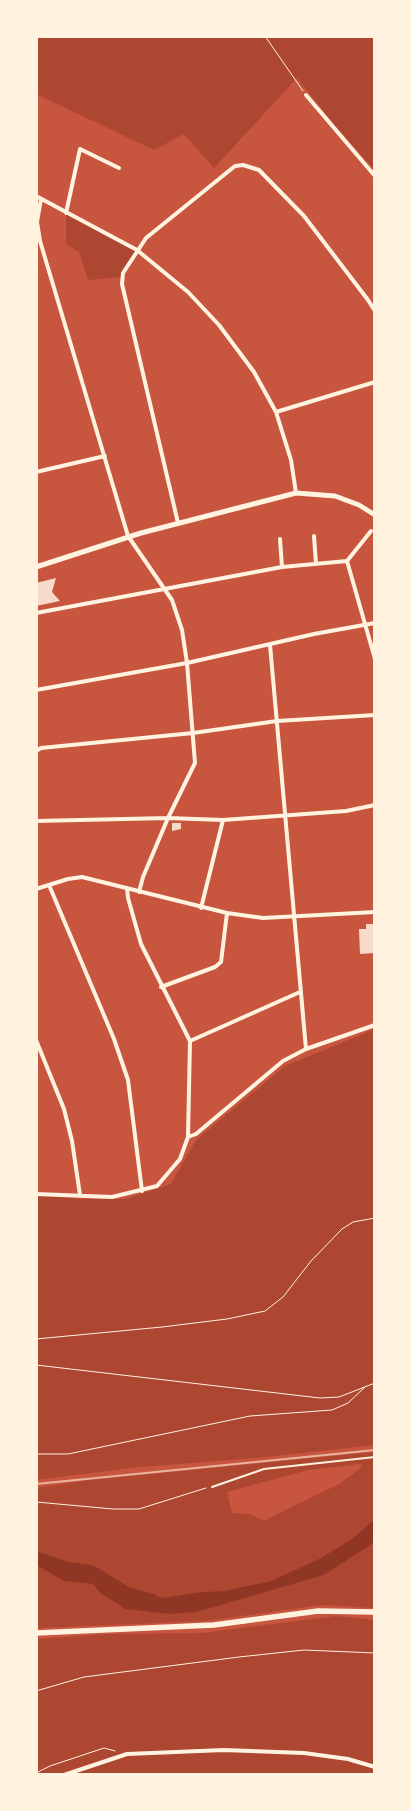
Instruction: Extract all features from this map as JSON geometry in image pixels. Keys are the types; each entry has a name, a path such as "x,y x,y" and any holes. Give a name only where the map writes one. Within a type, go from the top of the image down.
{"main road":[{"path":"36,567 128,536 296,493 335,496 359,505 375,515"},
{"path":"36,1633 214,1625 318,1611 375,1612"}],"street":[{"path":"306,95 375,176"},
{"path":"66,213 80,149 119,168"},
{"path":"178,523 122,284 123,273 136,250 146,238 235,166 243,165 259,170 304,216 375,311"},
{"path":"36,196 136,250 188,292 219,326 254,372 276,412 291,460 296,493"},
{"path":"41,199 37,222 38,241 128,536 172,600 182,630 187,663 195,763 168,818 143,876 139,892"},
{"path":"276,412 375,382"},
{"path":"36,472 105,456"},
{"path":"36,613 282,567 347,561 371,531"},
{"path":"314,536 316,564"},
{"path":"280,539 282,567"},
{"path":"347,561 375,659"},
{"path":"36,690 187,663 365,623 375,623"},
{"path":"270,645 306,1049"},
{"path":"36,751 40,748 193,733 276,721 375,714"},
{"path":"36,821 168,818 223,820 346,811 375,805"},
{"path":"200,908 223,820"},
{"path":"36,889 82,877 200,908 263,918 375,912"},
{"path":"49,885 114,1039 128,1080 142,1190"},
{"path":"36,1194 121,1197 157,1186 166,1178 180,1159 188,1137 190,1041 141,944 127,888"},
{"path":"162,987 215,967 221,962 227,913"},
{"path":"190,1041 300,992"},
{"path":"188,1137 196,1134 283,1061 306,1049 375,1025"},
{"path":"36,1040 64,1109 72,1141 80,1195"},
{"path":"64,1775 127,1754 265,1750 348,1759 375,1766"}],"lane":[{"path":"212,1487 264,1469 375,1457"}],"path":[{"path":"266,36 306,95"},
{"path":"36,862 36,876"},
{"path":"36,1339 171,1326 227,1319 265,1311 283,1297 311,1261 342,1229 353,1222 375,1218"},
{"path":"36,1365 320,1398 339,1397 375,1383"},
{"path":"36,1454 68,1454 250,1416 332,1410 348,1403 366,1386"},
{"path":"36,1502 123,1510 139,1509 212,1487"},
{"path":"36,1691 84,1677 239,1657 304,1650 375,1653"},
{"path":"36,1773 50,1766 104,1748 127,1754"}],"shaded area":[{"path":"36,36 375,36 375,170 339,130 297,78 214,168 184,134 154,150 36,94"},
{"path":"66,213 137,250 123,277 88,280 79,252 66,244"},
{"path":"375,1029 375,1445 256,1458 139,1467 36,1480 36,1195 80,1199 126,1199 171,1184 196,1140 285,1066"},
{"path":"375,1452 375,1519 352,1539 319,1559 271,1581 223,1591 161,1598 154,1594 129,1587 93,1565 69,1562 36,1551 36,1488 90,1480","holes":["360,1464 362,1467 339,1484 263,1521 250,1514 232,1513 227,1492 308,1470"]},
{"path":"375,1519 375,1542 324,1575 197,1612 169,1614 125,1609 99,1592 93,1584 64,1581 36,1565 36,1551 69,1562 93,1565 129,1587 154,1594 161,1598 223,1591 271,1581 319,1559 352,1539"},
{"path":"375,1542 375,1608 321,1605 206,1621 36,1628 36,1565 64,1581 93,1584 99,1592 125,1609 169,1614 197,1612 324,1575"},
{"path":"336,1616 375,1620 375,1775 36,1775 36,1639 108,1634 201,1633"}],"building":[{"path":"56,578 52,592 60,601 36,606 36,583"},
{"path":"172,823 181,823 181,829 172,831"},
{"path":"366,924 375,924 375,953 360,954 359,929 366,929"}],"railway":[{"path":"36,1484 375,1450"}]}
